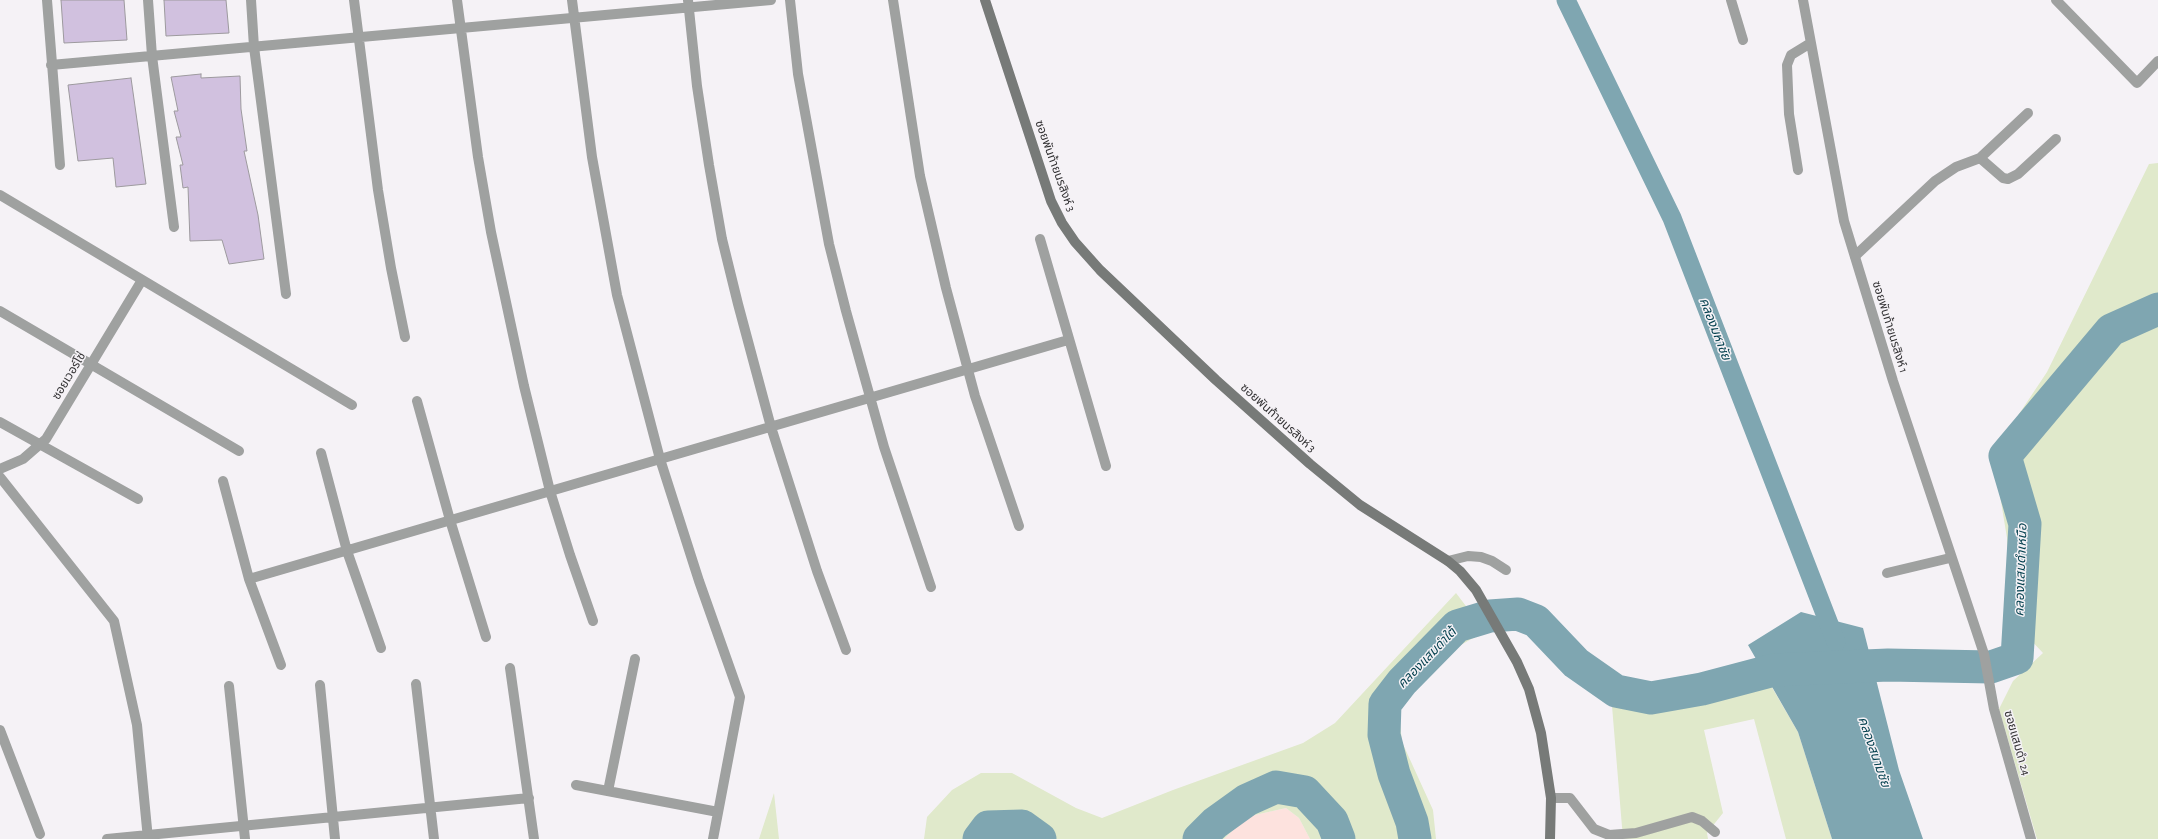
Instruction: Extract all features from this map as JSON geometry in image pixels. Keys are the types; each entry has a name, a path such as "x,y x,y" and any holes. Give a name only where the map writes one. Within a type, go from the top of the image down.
{"street":[{"path":"47,0 60,165"},
{"path":"148,0 152,56 174,227"},
{"path":"251,0 254,46 286,294"},
{"path":"354,0 378,190 391,268 405,337"},
{"path":"457,0 478,157 491,232 524,386 550,491 593,621"},
{"path":"572,0 573,18 592,157 617,295 660,459 699,581 740,697 713,839"},
{"path":"51,65 573,18 688,4 771,0"},
{"path":"790,0 798,74 829,244 884,447 931,587"},
{"path":"893,0 920,176 946,288 968,369 1019,526"},
{"name":"ซอยพันท้ายนรสิงห์ 3","path":"985,0 1051,201 1075,242 1100,270 1216,380 1310,464 1360,505 1448,561 1460,571 1476,590 1500,630 1529,689 1541,734 1551,798 1550,839"},
{"path":"1731,0 1743,40"},
{"name":"ซอยพันท้ายนรสิงห์ 1","path":"1802,0 1809,44 1835,165 1844,221 1893,381 1936,508 1950,558 1984,654"},
{"path":"2056,0 2137,83 2158,61"},
{"path":"688,4 697,86 722,239 770,427 803,528 846,650"},
{"path":"1798,170 1789,114 1786,65 1791,55 1809,44"},
{"path":"1855,256 1935,181 1956,167 1980,158 2028,114"},
{"path":"1980,158 2003,178 2008,179 2018,174 2056,139"},
{"path":"0,195 352,405"},
{"path":"1040,239 1068,340 1106,466"},
{"name":"ซอยเวอร์โซ่","path":"0,469 23,459 46,439 142,280"},
{"path":"0,311 239,451"},
{"path":"249,579 1068,340"},
{"path":"417,401 450,520 486,637"},
{"path":"0,422 138,498"},
{"path":"321,453 347,550 381,648"},
{"path":"0,477 114,621 137,725 147,837"},
{"path":"224,482 249,579 280,665"},
{"path":"1448,561 1468,556 1481,557 1492,561 1506,570"},
{"path":"1886,573 1950,558"},
{"name":"ซอยแสมดำ 24","path":"1984,654 1994,708 2031,839"},
{"path":"608,791 634,660"},
{"path":"510,668 534,839"},
{"path":"416,684 434,839"},
{"path":"320,685 336,839"},
{"path":"230,686 245,839"},
{"path":"0,730 40,834"},
{"path":"576,785 718,812"},
{"path":"107,839 147,837 528,798"},
{"path":"1551,798 1570,798 1594,829 1608,834 1636,833 1692,817 1702,821 1715,832"}],"shaded area":[{"path":"1286,808 1299,818 1310,839 1224,839 1246,817"}],"green space":[{"path":"2158,163 2158,839 2037,839 1999,709 2013,681 2043,653 2010,618 2007,538 1993,453 2047,372 2149,164"},
{"path":"1456,593 1485,631 1437,659 1398,703 1402,742 1433,810 1436,839 1310,839 1299,818 1286,808 1246,817 1224,839 924,839 927,817 952,790 981,773 1012,773 1076,808 1102,818 1173,790 1303,743 1335,723"},
{"path":"1770,684 1798,732 1832,839 1786,839 1754,719 1704,730 1723,813 1707,833 1708,839 1623,839 1612,706 1690,707"},
{"path":"774,793 779,839 759,839"}],"water":[{"name":"คลองสนามชัย","path":"1801,612 1863,628 1899,770 1923,839 1832,839 1798,732 1748,645"}],"building":[{"path":"61,0 124,0 127,40 64,43"},
{"path":"164,0 226,0 229,33 166,36"},
{"path":"201,74 201,78 240,76 241,109 247,151 244,151 258,215 264,259 229,264 222,240 190,241 188,187 183,188 180,165 183,165 176,137 181,137 174,111 178,111 171,77"},
{"path":"131,78 146,184 116,187 113,158 78,161 68,85"}],"waterway":[{"name":"คลองมหาชัย","path":"1566,0 1672,218 1836,642"},
{"name":"คลองแสมดำใต้","path":"1415,839 1412,822 1394,774 1384,735 1385,704 1402,682 1457,626 1490,616 1518,614 1536,621 1576,663 1616,691 1651,698 1702,689 1774,670 1888,665 1991,667 2017,658 2025,524 2005,456 2111,330 2158,309"},
{"name":"คลองแสมดำใต้","path":"1199,839 1215,823 1247,800 1276,787 1305,792 1332,821 1339,839"},
{"name":"คลองแสมดำใต้","path":"979,839 988,827 1022,826 1040,839"}],"water label":[{"name":"คลองแสมดำเหนือ","path":"2021,570"}]}
